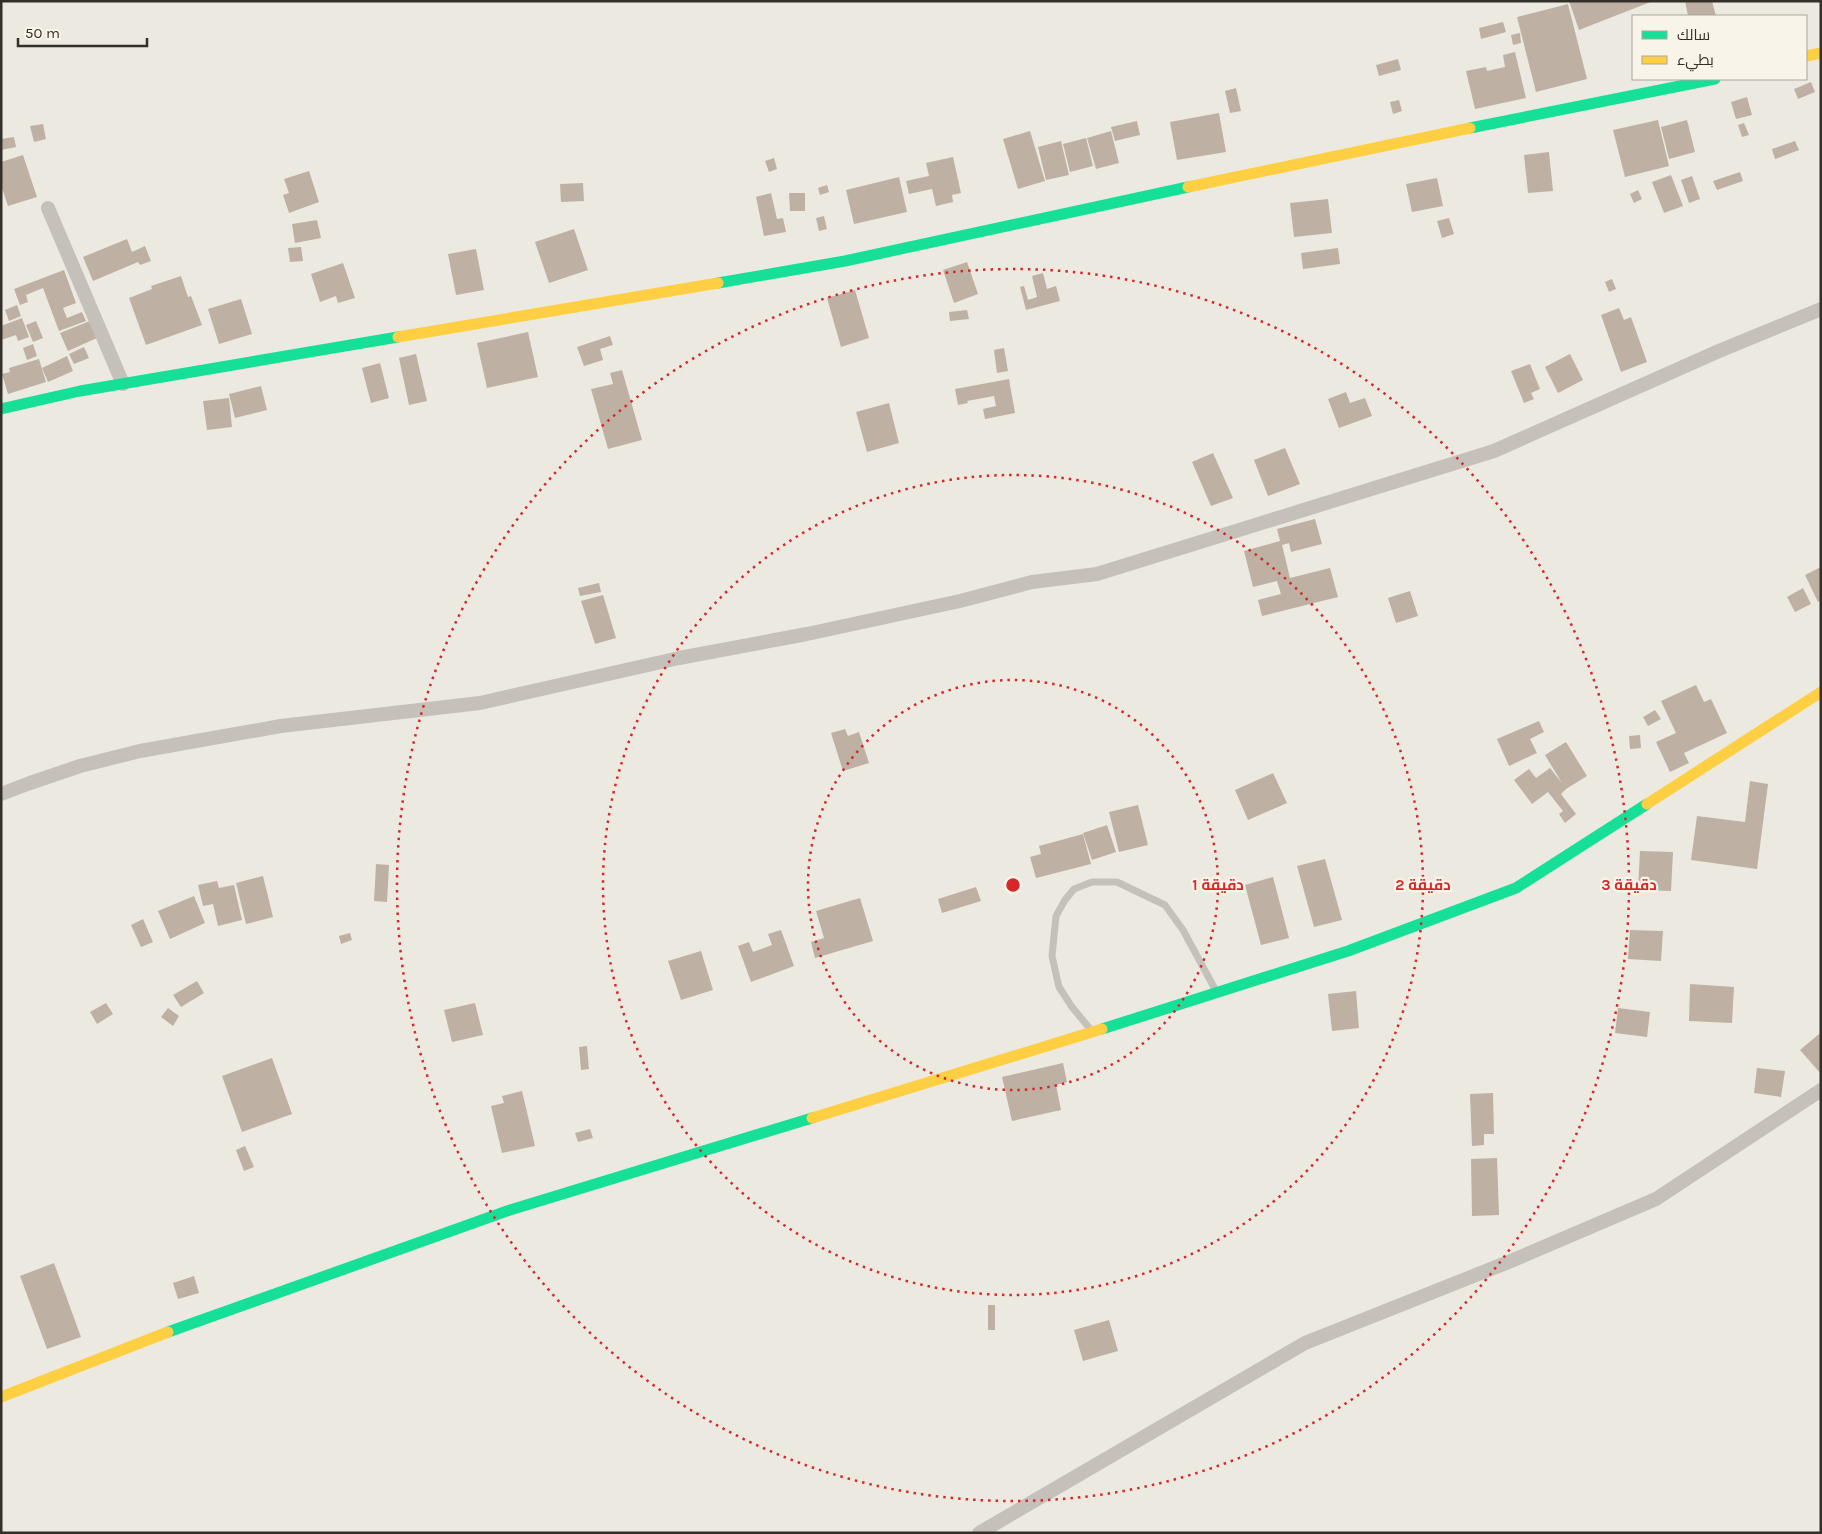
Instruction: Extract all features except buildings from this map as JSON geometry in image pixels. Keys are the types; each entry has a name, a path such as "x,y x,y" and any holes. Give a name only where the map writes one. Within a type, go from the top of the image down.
{"street":[{"path":"1807,56 1821,53"},
{"path":"1,409 80,391 845,262 1333,155 1710,80"},
{"path":"48,208 122,384"},
{"path":"1,794 30,782 80,766 140,751 281,726 480,703 679,658 807,634 960,601 1032,582 1097,574 1494,451 1719,351 1821,309"},
{"path":"1,1397 145,1340 510,1210 1217,993 1348,951 1516,888 1821,692"},
{"path":"979,1533 1305,1343 1510,1261 1656,1199 1821,1090"}],"lane":[{"path":"1093,1032 1072,1007 1059,987 1052,956 1056,916 1074,889 1092,882 1117,882 1165,905 1183,930 1217,993"}],"traffic: fast":[{"path":"1470,128 1710,80"},
{"path":"718,283 845,261 1188,187"},
{"path":"1,409 80,391 398,337"},
{"path":"1102,1029 1348,951 1516,888 1647,804"},
{"path":"168,1332 510,1210 812,1118"}],"traffic: slow":[{"path":"1807,56 1821,53"},
{"path":"1188,187 1470,128"},
{"path":"398,337 718,283"},
{"path":"1647,804 1821,692"},
{"path":"812,1118 1102,1029"},
{"path":"1,1397 168,1332"}]}
